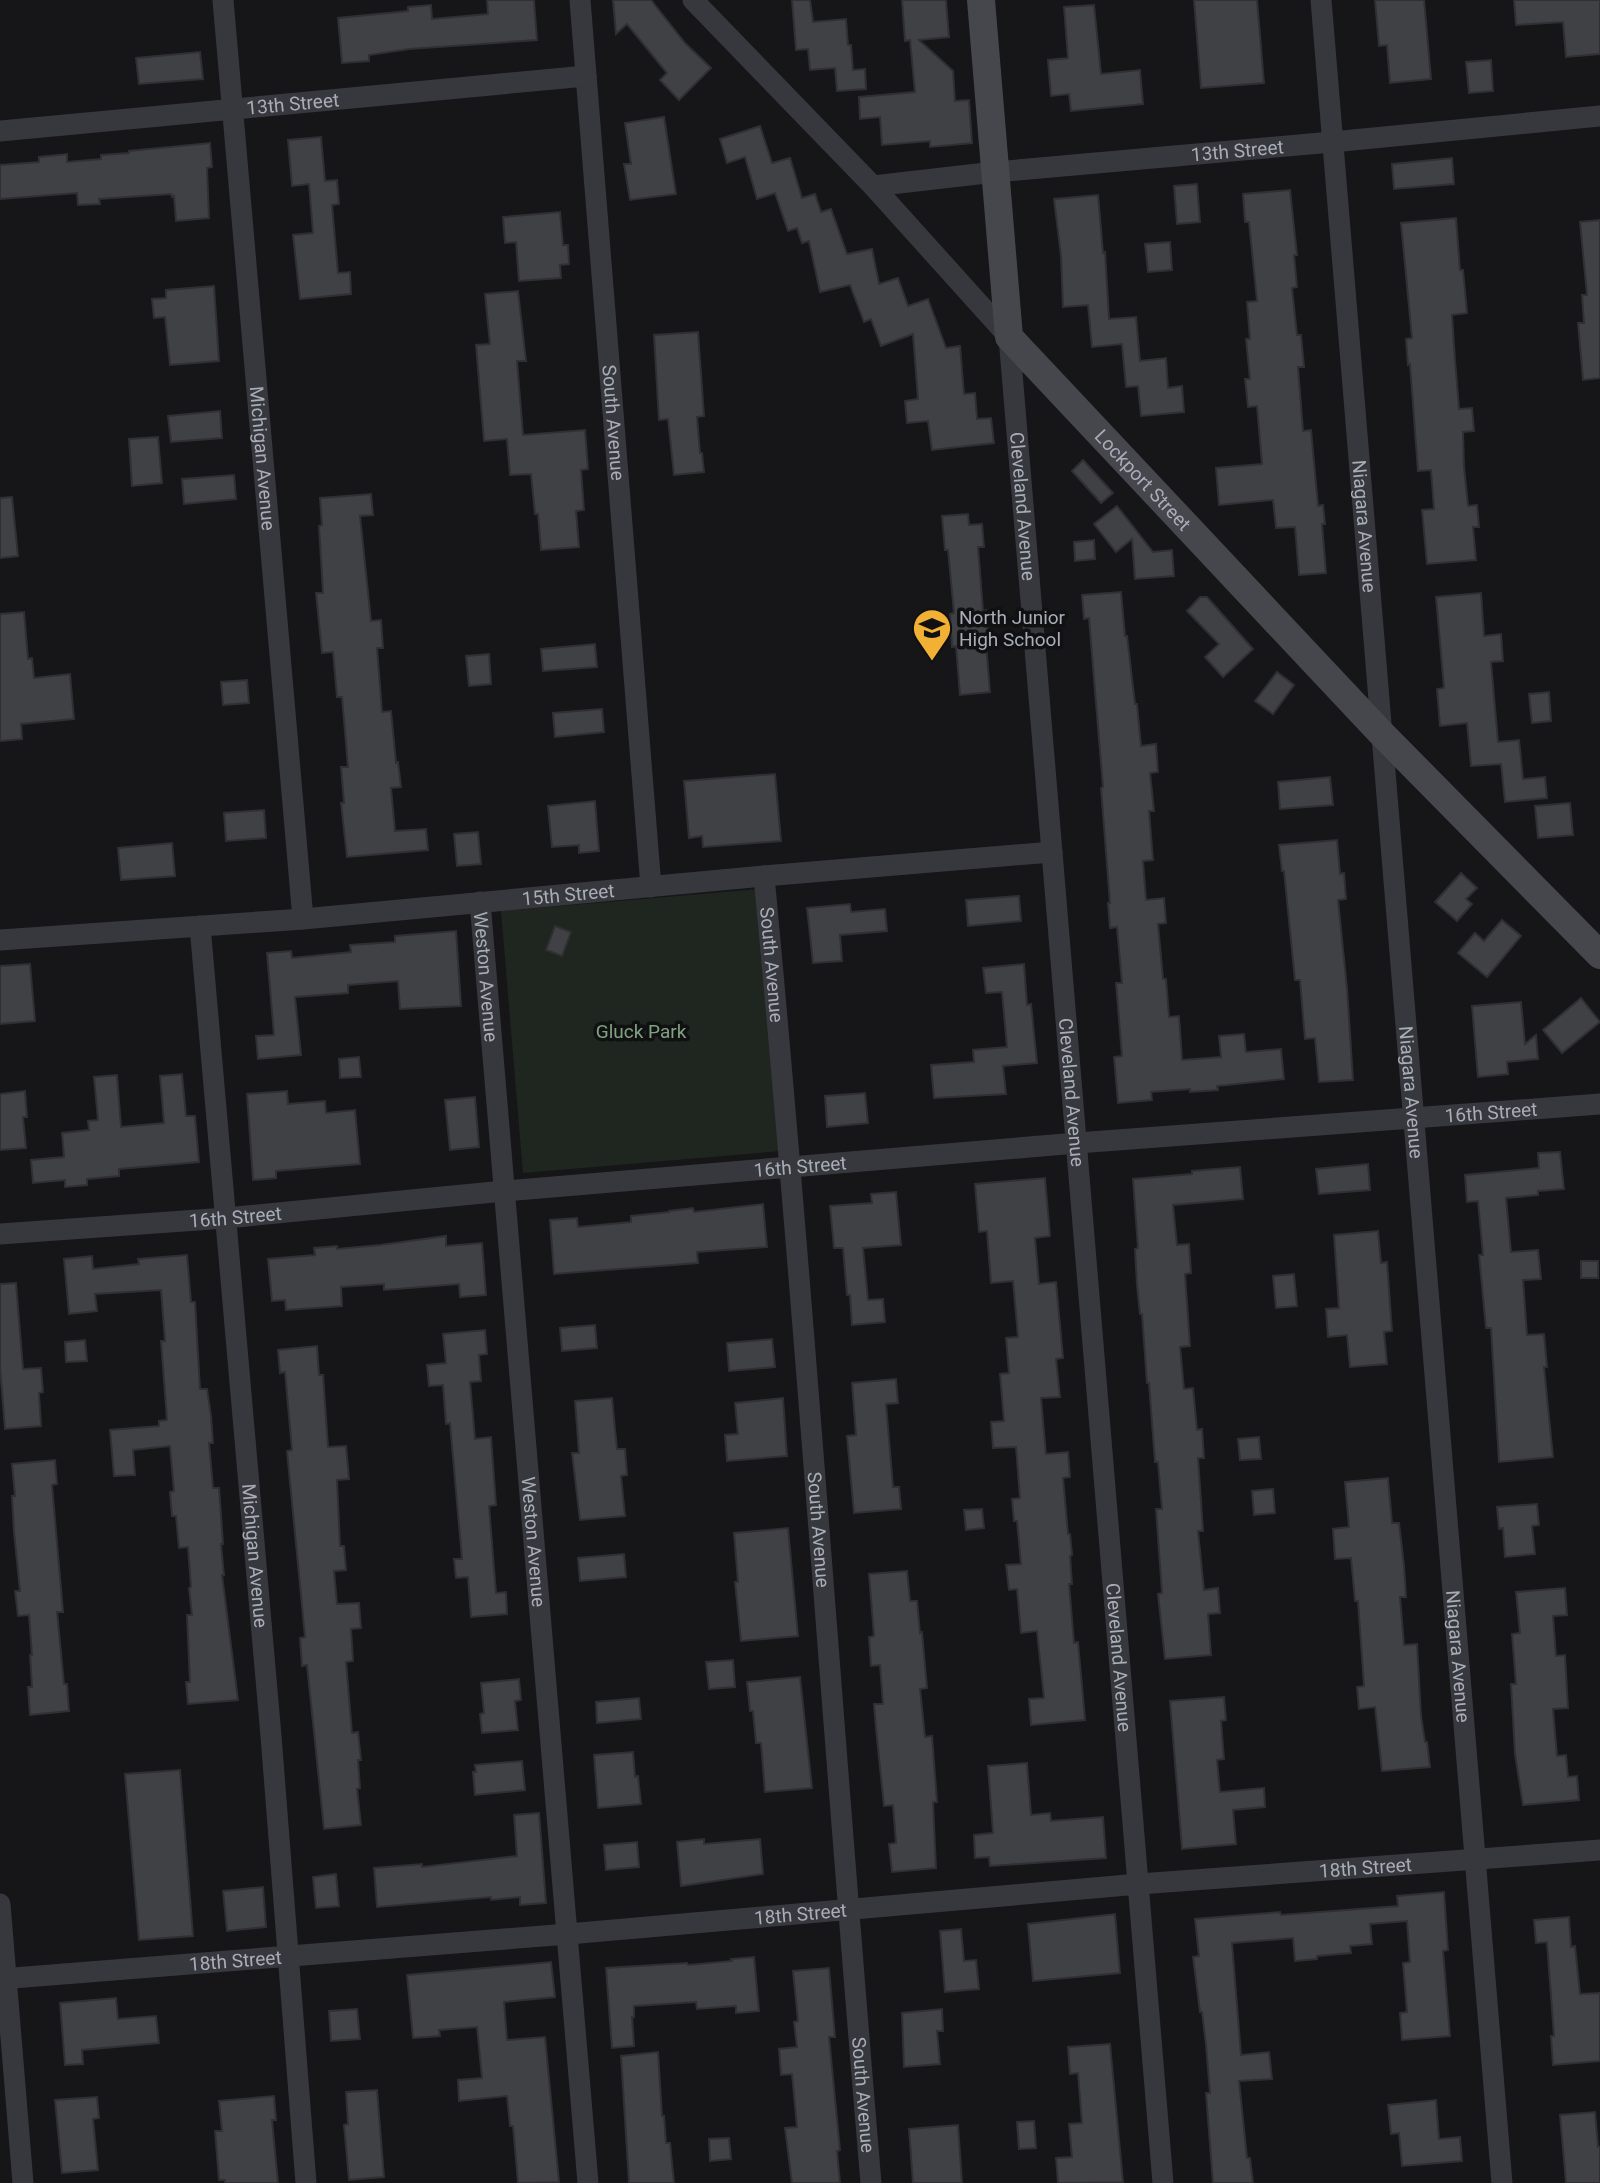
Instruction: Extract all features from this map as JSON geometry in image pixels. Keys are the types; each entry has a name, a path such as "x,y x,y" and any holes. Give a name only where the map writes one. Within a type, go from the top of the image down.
{"main road":[{"name":"Cleveland Avenue","path":"981,0 1009,337"},
{"name":"Lockport Street","path":"1009,337 1381,733 1600,955"}],"street":[{"name":"Michigan Avenue","path":"223,0 303,919"},
{"name":"South Avenue","path":"580,0 651,887"},
{"name":"Lockport Street","path":"693,0 873,186 1009,337"},
{"name":"Niagara Avenue","path":"1321,0 1502,2183"},
{"name":"13th Street","path":"0,131 586,76"},
{"name":"13th Street","path":"873,186 995,172 1600,116"},
{"name":"Cleveland Avenue","path":"1009,337 1163,2183"},
{"name":"15th Street","path":"0,940 303,919 1052,852"},
{"name":"South Avenue","path":"764,876 791,1166 871,2183"},
{"name":"Weston Avenue","path":"480,902 588,2183"},
{"name":"Michigan Avenue","path":"201,926 306,2183"},
{"name":"16th Street","path":"0,1234 226,1218 791,1166 1600,1104"},
{"name":"18th Street","path":"3,1979 568,1934 1139,1884 1600,1850"},
{"path":"0,1904 3,1979 23,2183"}],"green space":[{"name":"Gluck Park","path":"759,889 781,1151 523,1173 501,911"}],"building":[{"path":"487,0 534,0 537,40 409,49 369,55 369,61 342,63 338,18 408,11 408,7 431,5 432,19 488,14"},
{"path":"613,0 651,0 685,43 711,68 679,100 660,80 667,73 627,24 616,34"},
{"path":"792,0 810,0 813,22 846,19 853,70 865,69 866,89 837,91 835,68 810,70 808,49 796,50"},
{"path":"902,0 946,0 949,37 919,40 953,71 955,101 969,100 972,143 930,147 930,141 882,145 880,117 860,119 859,97 915,92 910,40 905,41"},
{"path":"1194,0 1257,0 1264,83 1201,88"},
{"path":"1375,0 1424,0 1431,79 1390,83 1387,45 1379,46"},
{"path":"1514,0 1600,0 1600,54 1566,57 1563,22 1516,25"},
{"path":"1094,5 1101,74 1140,70 1143,104 1071,111 1069,94 1051,96 1048,60 1068,58 1064,7"},
{"path":"200,52 203,79 139,84 136,58"},
{"path":"1491,60 1493,91 1469,93 1466,62"},
{"path":"664,117 676,194 630,200 624,164 631,164 625,123"},
{"path":"760,126 772,163 790,158 802,198 815,194 821,212 831,209 847,254 872,249 879,284 898,278 908,306 928,299 946,348 960,346 964,394 975,393 977,419 991,418 994,443 932,450 928,421 907,423 905,401 918,399 913,334 881,346 871,319 864,322 850,285 820,292 809,241 802,243 797,228 788,231 775,193 757,199 745,157 727,163 720,139"},
{"path":"321,137 325,181 337,180 339,204 332,205 338,273 350,272 351,294 300,299 293,235 313,233 309,184 292,186 288,140"},
{"path":"210,143 212,167 207,168 209,218 176,221 174,196 171,194 99,199 100,204 78,205 77,193 0,199 0,165 39,162 39,157 67,154 67,162 101,159 101,155"},
{"path":"1452,158 1454,184 1394,189 1392,164"},
{"path":"1197,184 1200,222 1177,224 1174,186"},
{"path":"1290,190 1297,255 1294,255 1297,287 1292,288 1297,335 1301,335 1304,367 1298,367 1303,431 1311,430 1318,506 1323,505 1325,524 1322,524 1326,573 1299,575 1295,527 1276,528 1273,500 1219,505 1216,468 1262,464 1257,406 1248,407 1245,379 1250,379 1246,339 1250,339 1247,302 1257,301 1249,222 1245,222 1243,194"},
{"path":"1098,195 1109,319 1136,317 1140,361 1166,358 1168,388 1182,386 1184,412 1141,416 1138,386 1126,387 1122,344 1092,347 1088,305 1063,307 1061,256 1054,199"},
{"path":"560,212 563,245 568,245 569,264 560,265 561,278 519,281 516,242 505,243 503,217"},
{"path":"1456,218 1467,313 1452,315 1455,360 1459,409 1472,408 1474,431 1463,432 1464,467 1468,506 1477,505 1479,527 1473,527 1476,560 1427,564 1422,510 1434,509 1431,470 1418,471 1406,339 1412,338 1401,223"},
{"path":"1600,220 1600,378 1583,380 1578,323 1584,323 1582,295 1587,295 1580,222"},
{"path":"1170,242 1172,270 1148,272 1145,244"},
{"path":"214,286 219,361 170,365 165,317 154,318 152,299 166,298 166,290"},
{"path":"518,291 526,361 517,361 523,435 585,430 588,469 581,470 584,510 576,511 579,547 541,550 531,474 510,475 507,439 484,441 476,345 490,344 485,294"},
{"path":"698,332 704,416 697,417 704,472 674,475 668,419 659,420 654,335"},
{"path":"220,411 222,438 171,442 168,416"},
{"path":"158,437 162,483 132,486 129,439"},
{"path":"1083,460 1113,493 1101,503 1072,471"},
{"path":"234,475 236,499 184,504 182,479"},
{"path":"371,494 373,515 360,516 371,621 381,620 383,648 377,648 382,712 391,711 401,787 391,788 395,831 426,829 428,850 347,857 341,803 344,803 341,767 348,767 342,697 337,697 333,652 322,653 316,593 323,593 320,498"},
{"path":"12,497 18,556 0,558 0,498"},
{"path":"1117,506 1153,552 1172,550 1174,576 1135,579 1132,539 1116,552 1094,524"},
{"path":"968,514 969,525 982,524 984,547 978,547 983,611 986,610 989,644 986,644 990,692 960,695 956,646 952,647 950,614 954,613 942,516"},
{"path":"1094,540 1095,559 1075,561 1074,542"},
{"path":"1121,592 1141,746 1156,744 1158,772 1150,773 1154,811 1149,811 1153,860 1143,861 1146,900 1164,898 1166,923 1158,924 1163,979 1166,979 1169,1017 1179,1016 1182,1060 1221,1057 1219,1036 1244,1034 1246,1052 1281,1049 1284,1079 1217,1086 1218,1090 1151,1092 1152,1100 1118,1103 1114,1057 1122,1056 1116,983 1122,983 1117,927 1110,928 1103,787 1089,618 1084,619 1082,595"},
{"path":"1481,593 1484,636 1501,634 1503,661 1491,662 1498,742 1519,740 1523,779 1545,777 1547,798 1505,802 1501,764 1471,766 1467,723 1440,726 1437,689 1444,688 1436,597"},
{"path":"1200,597 1207,597 1253,649 1223,677 1205,657 1219,644 1187,611"},
{"path":"24,612 28,659 32,658 34,678 70,674 74,719 21,724 22,739 0,741 0,614"},
{"path":"595,644 597,667 543,671 541,649"},
{"path":"489,654 491,684 469,686 466,656"},
{"path":"1277,672 1294,685 1273,714 1255,701"},
{"path":"247,680 249,703 223,705 221,682"},
{"path":"1549,692 1551,721 1532,723 1529,694"},
{"path":"602,709 604,732 555,737 553,713"},
{"path":"775,774 781,841 703,847 702,836 689,838 684,781"},
{"path":"1330,777 1333,805 1280,809 1278,782"},
{"path":"595,801 599,851 579,853 579,845 552,847 548,806"},
{"path":"1570,803 1573,835 1538,838 1535,806"},
{"path":"264,810 266,838 226,841 224,813"},
{"path":"478,832 481,864 457,866 454,834"},
{"path":"1337,840 1340,874 1344,873 1346,899 1338,900 1353,1080 1319,1082 1315,1038 1305,1039 1300,980 1295,980 1279,845"},
{"path":"172,843 175,876 121,880 118,848"},
{"path":"1461,873 1477,888 1466,899 1472,904 1457,921 1435,902"},
{"path":"1019,896 1021,921 968,926 966,900"},
{"path":"850,904 851,912 885,909 887,931 840,935 842,961 813,963 807,908"},
{"path":"1502,920 1521,936 1487,977 1458,953 1475,933 1484,941"},
{"path":"555,926 571,932 562,956 546,950"},
{"path":"456,931 461,1006 400,1009 398,981 348,985 348,993 295,997 301,1055 258,1059 256,1036 274,1035 267,953 291,951 292,958 351,952 350,945 395,942 395,936"},
{"path":"30,964 35,1021 0,1024 0,966"},
{"path":"1024,964 1027,1005 1031,1004 1037,1063 1003,1066 1006,1094 934,1098 931,1065 974,1062 973,1050 1007,1047 1002,992 986,993 983,968"},
{"path":"1581,998 1600,1022 1562,1053 1543,1030"},
{"path":"1521,1002 1525,1044 1536,1035 1538,1059 1507,1062 1508,1074 1478,1077 1472,1006"},
{"path":"359,1057 361,1077 340,1078 339,1059"},
{"path":"182,1074 186,1116 195,1116 199,1162 119,1169 119,1176 87,1179 87,1185 65,1187 65,1180 33,1183 31,1160 64,1157 62,1133 89,1130 88,1121 98,1120 94,1077 117,1075 121,1127 164,1123 160,1076"},
{"path":"25,1091 27,1117 23,1117 26,1148 0,1150 0,1094"},
{"path":"287,1091 288,1104 325,1101 326,1113 355,1110 360,1164 276,1171 276,1178 253,1180 247,1094"},
{"path":"865,1093 868,1123 827,1127 825,1096"},
{"path":"475,1097 479,1147 450,1150 445,1100"},
{"path":"1560,1152 1564,1189 1506,1198 1511,1252 1538,1250 1541,1279 1523,1280 1527,1335 1544,1334 1547,1367 1544,1367 1553,1457 1499,1462 1491,1328 1486,1328 1479,1255 1483,1255 1478,1201 1467,1202 1465,1175 1539,1168 1538,1153"},
{"path":"1368,1164 1370,1190 1319,1194 1316,1169"},
{"path":"1240,1167 1243,1199 1173,1205 1177,1245 1189,1244 1191,1273 1185,1274 1190,1346 1180,1347 1184,1389 1193,1388 1197,1430 1202,1429 1204,1458 1198,1458 1203,1531 1198,1531 1204,1590 1218,1588 1220,1613 1208,1614 1211,1655 1165,1659 1158,1594 1162,1593 1156,1509 1162,1509 1137,1285 1135,1249 1138,1248 1133,1179"},
{"path":"1045,1178 1050,1236 1035,1238 1039,1284 1056,1282 1063,1358 1056,1359 1060,1397 1041,1398 1046,1454 1068,1452 1070,1477 1063,1478 1072,1555 1072,1584 1069,1584 1074,1643 1078,1642 1085,1720 1031,1725 1029,1699 1044,1698 1037,1631 1021,1633 1017,1589 1009,1590 1006,1565 1021,1564 1012,1499 1020,1498 1016,1447 993,1448 991,1422 1004,1421 1000,1374 1009,1373 1006,1338 1018,1337 1013,1281 991,1283 987,1231 979,1232 975,1184"},
{"path":"896,1192 901,1245 863,1248 868,1300 883,1299 885,1322 852,1325 843,1248 834,1248 830,1206 872,1203 871,1194"},
{"path":"763,1204 767,1247 697,1252 698,1263 554,1274 550,1220 577,1218 578,1227 631,1222 631,1216 693,1208 694,1212"},
{"path":"1378,1231 1381,1263 1387,1262 1392,1331 1384,1332 1387,1364 1350,1367 1347,1335 1328,1337 1326,1309 1339,1308 1334,1235"},
{"path":"446,1236 446,1246 482,1243 486,1295 460,1297 459,1284 384,1290 384,1284 341,1287 342,1306 286,1310 285,1300 272,1301 268,1259 315,1255 314,1248 337,1246 337,1249"},
{"path":"187,1255 191,1302 195,1302 200,1389 207,1389 211,1416 213,1443 209,1443 213,1488 219,1488 222,1575 238,1700 188,1704 186,1682 190,1682 187,1615 192,1615 191,1587 188,1547 179,1548 176,1516 172,1516 170,1492 174,1491 170,1446 133,1450 135,1475 114,1476 110,1430 159,1426 159,1421 167,1420 161,1341 165,1341 161,1290 95,1294 97,1311 69,1314 64,1259 92,1256 93,1269 139,1264 138,1259"},
{"path":"1581,1261 1598,1261 1598,1278 1581,1278"},
{"path":"1294,1274 1297,1306 1276,1308 1273,1276"},
{"path":"16,1283 23,1369 41,1368 41,1426 5,1429 0,1367 0,1284"},
{"path":"595,1325 597,1348 562,1351 560,1328"},
{"path":"485,1330 487,1354 479,1355 481,1381 470,1382 475,1439 491,1437 496,1505 489,1506 496,1593 506,1592 507,1614 471,1617 468,1577 456,1578 454,1559 462,1559 450,1423 446,1424 443,1385 429,1386 427,1365 446,1363 443,1334"},
{"path":"772,1339 775,1367 729,1371 727,1343"},
{"path":"85,1340 87,1361 66,1362 65,1342"},
{"path":"317,1346 319,1375 323,1375 328,1447 346,1446 349,1479 337,1480 340,1546 344,1546 346,1570 334,1571 337,1604 359,1603 361,1628 351,1629 353,1661 346,1662 352,1733 358,1732 361,1760 358,1760 360,1788 357,1789 361,1825 324,1829 307,1665 302,1666 300,1638 305,1637 287,1451 292,1450 285,1372 280,1373 278,1350"},
{"path":"896,1379 898,1403 886,1404 893,1487 899,1487 901,1509 854,1513 847,1436 856,1435 852,1383"},
{"path":"612,1398 617,1449 625,1449 627,1475 621,1476 625,1516 580,1520 572,1453 579,1453 575,1401"},
{"path":"783,1398 787,1456 727,1461 725,1435 738,1434 735,1403"},
{"path":"1259,1437 1261,1459 1240,1460 1238,1439"},
{"path":"55,1460 57,1484 52,1485 63,1612 57,1612 69,1711 30,1715 28,1687 32,1687 32,1655 29,1615 18,1616 15,1591 20,1591 14,1532 12,1464"},
{"path":"1388,1478 1392,1523 1399,1523 1404,1566 1406,1597 1400,1597 1404,1645 1417,1644 1421,1716 1430,1767 1382,1771 1375,1707 1359,1709 1357,1687 1364,1686 1358,1601 1355,1601 1351,1558 1335,1559 1333,1529 1349,1527 1345,1482"},
{"path":"1273,1489 1275,1513 1254,1515 1252,1491"},
{"path":"1537,1504 1539,1525 1532,1526 1535,1554 1505,1557 1503,1528 1499,1529 1497,1507"},
{"path":"982,1509 984,1528 966,1530 964,1510"},
{"path":"788,1528 798,1636 741,1641 735,1582 738,1582 734,1533"},
{"path":"624,1554 626,1577 580,1581 578,1558"},
{"path":"907,1571 910,1601 917,1601 920,1633 922,1632 927,1688 920,1689 925,1737 932,1736 937,1802 933,1802 936,1868 892,1872 889,1844 896,1843 893,1805 884,1806 876,1729 874,1704 883,1704 880,1665 871,1666 869,1637 874,1636 869,1574"},
{"path":"1565,1588 1567,1615 1553,1616 1556,1656 1565,1655 1568,1708 1553,1709 1557,1756 1566,1755 1568,1777 1577,1776 1579,1800 1523,1805 1515,1754 1511,1684 1516,1684 1512,1634 1520,1633 1516,1592"},
{"path":"733,1660 735,1687 709,1689 706,1662"},
{"path":"800,1677 812,1788 765,1792 761,1743 756,1743 747,1682"},
{"path":"519,1679 521,1700 515,1701 518,1730 482,1733 480,1714 484,1713 481,1683"},
{"path":"1224,1697 1226,1720 1221,1721 1224,1759 1217,1760 1220,1792 1264,1788 1265,1807 1233,1810 1236,1844 1182,1849 1170,1701"},
{"path":"639,1698 641,1719 597,1723 596,1702"},
{"path":"633,1752 641,1804 598,1808 594,1755"},
{"path":"522,1761 525,1790 475,1795 475,1765"},
{"path":"1027,1763 1031,1815 1050,1813 1051,1821 1103,1817 1106,1858 990,1866 989,1857 975,1858 974,1835 993,1833 988,1766"},
{"path":"180,1770 193,1936 139,1940 125,1774"},
{"path":"539,1813 546,1903 520,1905 520,1897 491,1900 491,1897 377,1907 374,1868 422,1864 422,1867 517,1856 514,1815"},
{"path":"704,1839 704,1844 760,1839 763,1874 681,1886 677,1842"},
{"path":"637,1842 639,1867 606,1870 604,1845"},
{"path":"336,1874 339,1906 316,1908 313,1877"},
{"path":"263,1887 266,1927 227,1931 223,1891"},
{"path":"1444,1892 1448,1950 1443,1951 1450,2036 1402,2040 1400,2013 1407,2012 1403,1963 1410,1962 1407,1921 1370,1924 1372,1944 1350,1946 1351,1953 1317,1956 1317,1959 1295,1961 1293,1938 1232,1943 1241,2055 1269,2052 1272,2079 1239,2081 1247,2158 1250,2158 1253,2183 1213,2183 1206,2093 1210,2093 1206,2045 1193,1957 1199,1956 1195,1919 1398,1906 1397,1896"},
{"path":"1115,1914 1120,1973 1033,1981 1028,1924"},
{"path":"1569,1917 1571,1947 1575,1946 1580,1994 1600,1993 1600,2061 1553,2065 1551,2036 1554,2036 1547,1942 1536,1943 1534,1920"},
{"path":"961,1929 964,1961 976,1960 979,1989 945,1992 940,1931"},
{"path":"754,1957 759,2011 736,2013 736,2006 697,2009 696,2002 634,2006 634,2046 612,2048 606,1968 688,1965"},
{"path":"551,1962 555,1997 504,2002 507,2040 545,2037 559,2182 518,2183 513,2126 510,2126 507,2096 459,2101 458,2080 482,2078 477,2027 439,2030 440,2036 413,2038 407,1975"},
{"path":"829,1968 835,2037 829,2037 840,2150 837,2151 840,2183 792,2183 785,2128 797,2127 792,2074 781,2075 779,2049 797,2047 794,2022 798,2021 793,1971"},
{"path":"116,1998 118,2019 156,2016 159,2043 82,2050 83,2064 65,2065 60,2003"},
{"path":"357,2009 360,2039 331,2041 329,2011"},
{"path":"942,2009 943,2031 937,2031 940,2064 904,2067 902,2013"},
{"path":"1110,2044 1123,2182 1058,2183 1056,2158 1072,2157 1069,2124 1082,2123 1078,2073 1070,2074 1068,2047"},
{"path":"658,2052 662,2116 666,2143 670,2143 674,2183 629,2183 621,2056"},
{"path":"377,2090 384,2177 349,2180 344,2125 348,2124 346,2092"},
{"path":"274,2096 276,2120 272,2120 278,2183 225,2183 225,2180 219,2180 215,2131 222,2131 219,2101"},
{"path":"97,2097 99,2118 93,2119 98,2170 62,2173 55,2100"},
{"path":"1436,2100 1439,2139 1460,2137 1462,2161 1402,2166 1399,2133 1391,2134 1388,2105"},
{"path":"1595,2112 1600,2147 1600,2183 1566,2183 1560,2115"},
{"path":"1034,2121 1036,2148 1019,2149 1017,2122"},
{"path":"958,2125 962,2183 913,2183 909,2129"},
{"path":"729,2138 731,2159 710,2161 709,2139"}],"place":[{"name":"North Junior High School","path":"932,662"}]}
